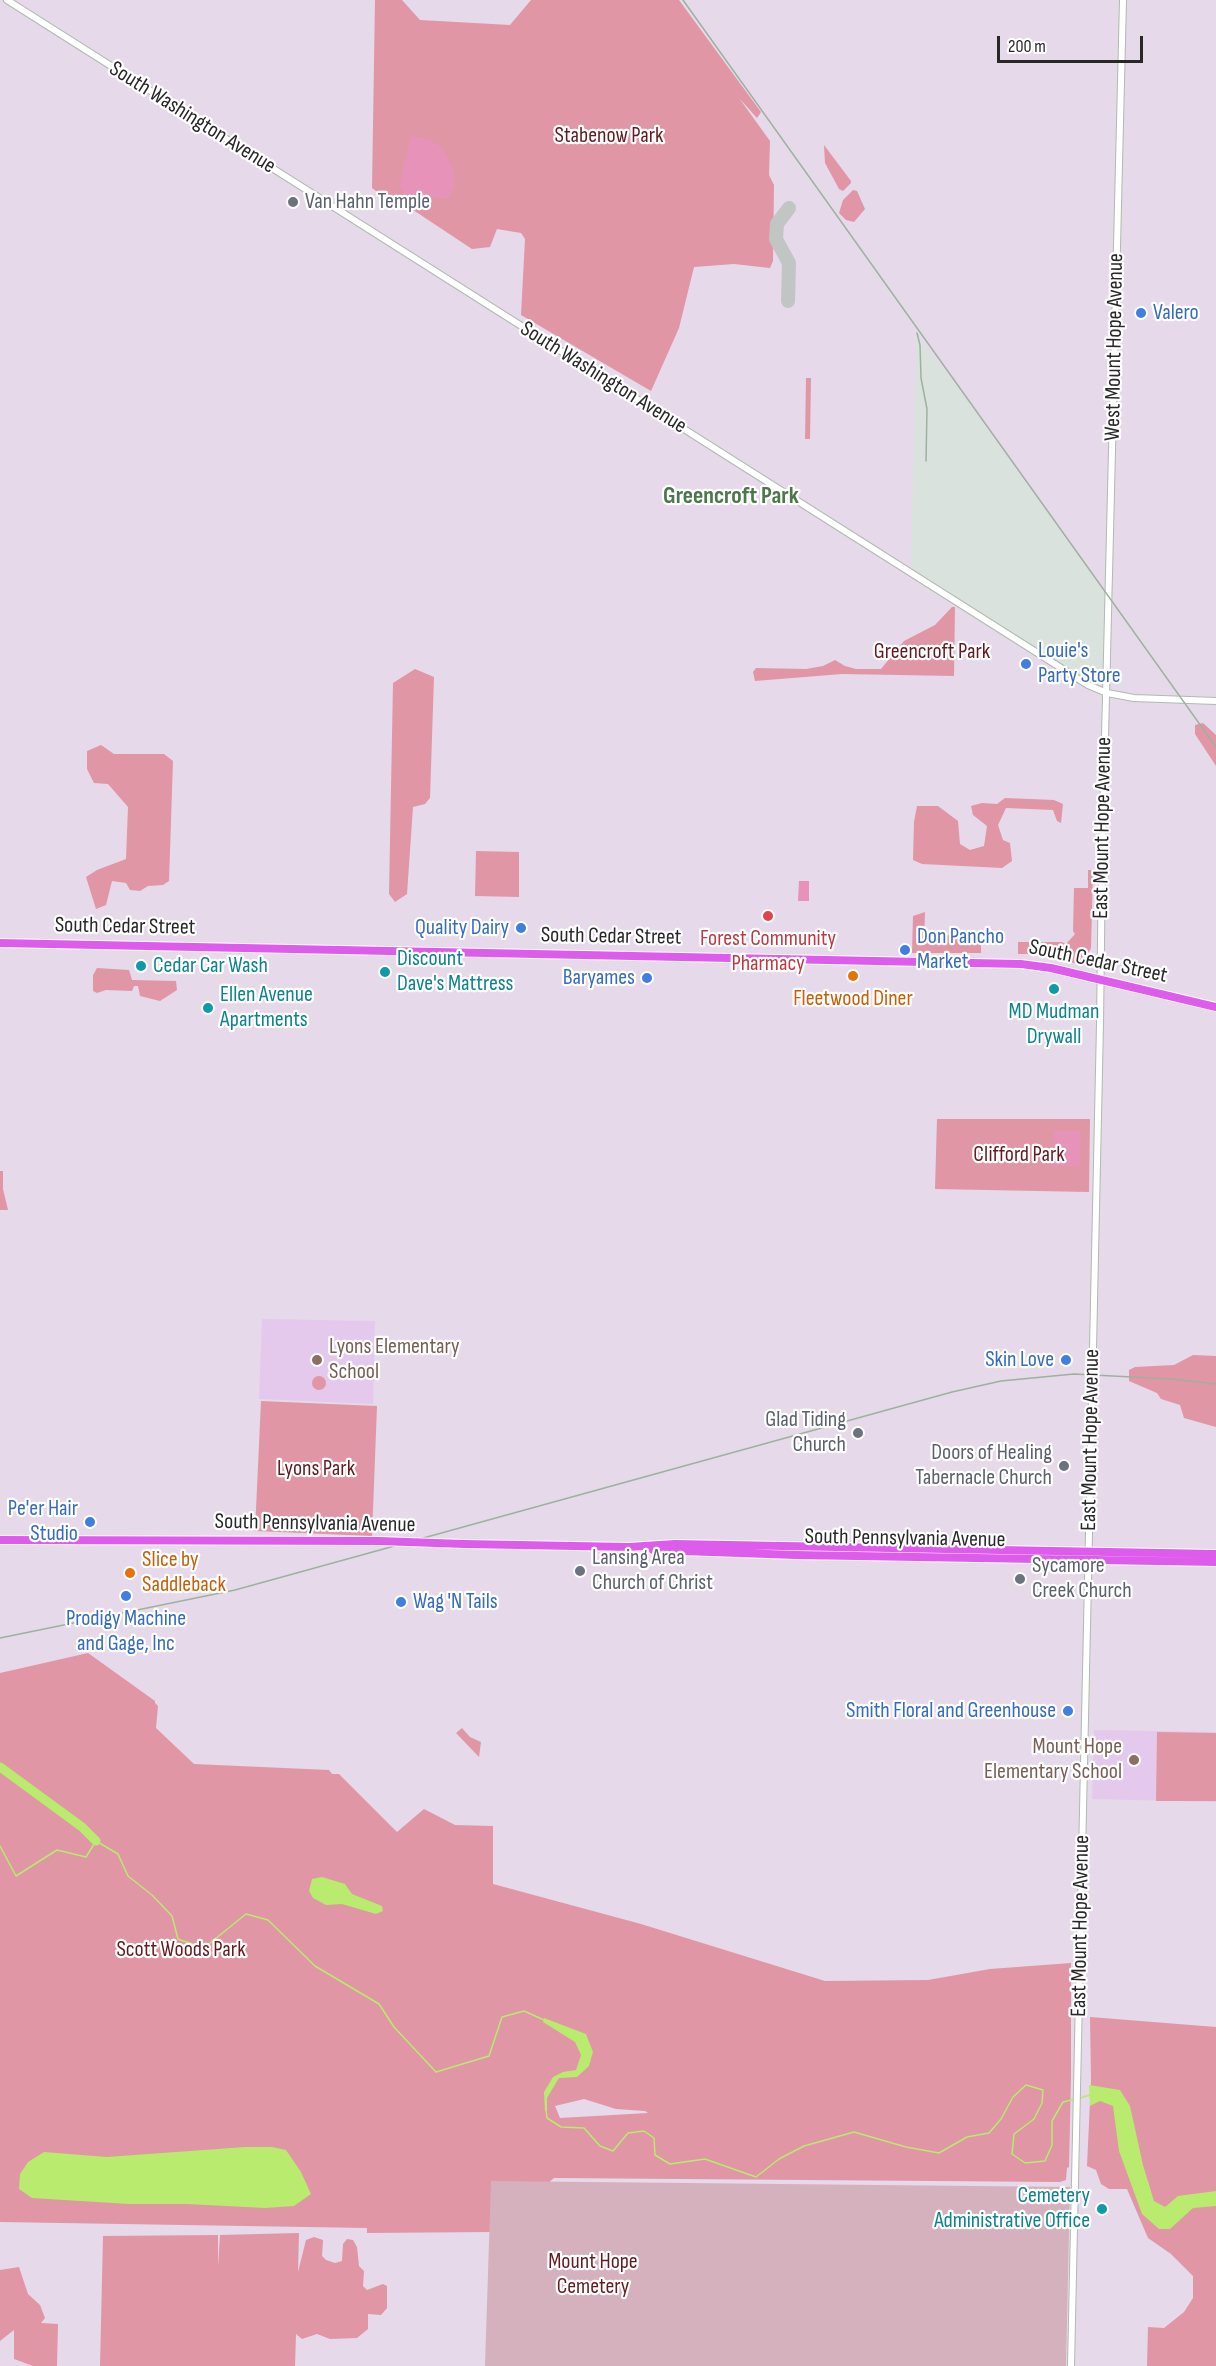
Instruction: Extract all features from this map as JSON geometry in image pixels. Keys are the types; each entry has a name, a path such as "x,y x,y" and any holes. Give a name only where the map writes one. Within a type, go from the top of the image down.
{"main road":[{"name":"South Cedar Street","path":"0,943 999,963 1043,966 1216,1006"},
{"name":"South Pennsylvania Avenue","path":"0,1540 379,1541 629,1547 685,1552 1216,1554"},
{"name":"South Pennsylvania Avenue","path":"1089,1555 1216,1562"}],"street":[{"name":"South Washington Avenue","path":"7,0 1078,680 1107,693 1140,699 1216,701"},
{"name":"West Mount Hope Avenue","path":"1107,693 1123,0"},
{"name":"East Mount Hope Avenue","path":"1071,2366 1107,693"}],"shaded area":[{"path":"411,136 429,139 443,148 453,169 455,185 448,199 405,194 399,186"},
{"path":"916,335 960,391 1104,592 1102,676 1099,681 1093,681 1077,674 911,568"},
{"path":"799,881 809,881 809,901 798,901"},
{"path":"1054,1131 1081,1131 1080,1166 1053,1166"},
{"name":"Lyons Elementary School","path":"262,1319 375,1321 373,1404 259,1399"},
{"path":"1094,1730 1216,1732 1216,1802 1092,1799"},
{"path":"322,1877 345,1884 352,1894 382,1906 383,1911 376,1914 342,1904 326,1905 313,1898 309,1891 312,1879"},
{"path":"544,2018 586,2034 593,2052 589,2066 577,2077 559,2078 547,2098 547,2110 545,2111 544,2092 553,2077 563,2072 576,2070 581,2055 575,2042 543,2022"},
{"path":"1089,2085 1120,2090 1130,2106 1143,2165 1154,2201 1165,2207 1178,2196 1216,2191 1216,2206 1193,2208 1170,2229 1159,2229 1142,2214 1119,2151 1113,2106 1100,2101 1090,2106"},
{"path":"272,2147 286,2150 301,2172 311,2194 294,2206 265,2208 129,2204 32,2198 19,2189 20,2174 28,2162 44,2152 107,2157"}],"green space":[{"name":"Stabenow Park","path":"375,0 402,0 420,20 510,25 531,0 679,0 761,112 757,118 739,98 770,141 769,175 774,185 773,261 770,268 734,264 694,267 679,328 651,391 521,315 525,239 521,233 497,229 490,247 472,249 398,200 394,205 372,188"},
{"path":"824,145 851,181 843,191 839,189 825,163"},
{"path":"853,190 857,191 865,209 854,222 846,220 839,213 843,200"},
{"path":"806,378 811,378 810,439 805,439"},
{"name":"Greencroft Park","path":"952,607 955,607 954,676 842,674 755,681 753,672 756,668 806,669 823,666 835,660 856,669 881,669 904,641 935,625"},
{"path":"415,669 434,677 430,798 425,804 413,807 407,894 395,902 389,894 393,683"},
{"path":"1203,723 1216,735 1216,766 1195,734 1195,725"},
{"path":"101,745 114,754 164,754 173,761 169,881 163,885 148,886 140,891 130,890 126,883 112,881 106,905 96,909 86,877 97,870 126,859 128,807 108,784 94,783 87,769 87,751"},
{"path":"1005,798 1054,800 1063,804 1061,823 1057,821 1053,810 1006,808 998,825 1003,840 1010,843 1012,861 1002,868 922,864 913,860 914,822 917,806 938,806 958,821 960,844 970,850 984,846 987,826 973,815 971,806 982,803 997,804"},
{"path":"476,851 519,852 519,897 475,896"},
{"path":"1088,870 1093,870 1091,948 1082,965 1037,954 1018,954 1018,942 1062,942 1066,944 1075,934 1073,931 1074,888 1088,888"},
{"path":"925,912 924,941 943,941 943,935 963,936 964,942 981,942 981,953 912,953 913,916"},
{"path":"97,968 129,970 132,980 176,981 177,990 160,1001 140,996 138,986 134,986 132,991 106,990 97,993 93,991 93,975"},
{"name":"Clifford Park","path":"937,1119 1090,1119 1089,1192 935,1189"},
{"path":"0,1171 3,1171 3,1189 8,1210 0,1210"},
{"path":"1193,1355 1216,1356 1216,1427 1184,1418 1180,1405 1161,1399 1157,1393 1129,1381 1129,1370 1135,1367 1174,1365"},
{"path":"319,1376 324,1378 326,1383 324,1388 319,1390 314,1388 312,1383 314,1378"},
{"name":"Lyons Park","path":"261,1401 377,1406 372,1536 255,1531"},
{"name":"Scott Woods Park","path":"88,1653 155,1701 158,1706 156,1728 194,1764 329,1770 332,1774 339,1774 397,1832 424,1809 455,1825 493,1826 493,1884 641,1924 825,1981 928,1980 990,1969 1071,1963 1069,2167 1066,2180 1060,2182 554,2178 497,2227 490,2227 490,2232 367,2233 367,2228 0,2222 0,1673","holes":["584,2099 616,2109 648,2113 560,2118 555,2106"]},
{"path":"462,1728 470,1737 481,1742 479,1757 456,1733"},
{"path":"1157,1732 1216,1733 1216,1801 1156,1801"},
{"path":"1090,2017 1216,2027 1216,2366 1147,2366 1148,2327 1164,2328 1184,2312 1193,2298 1193,2276 1171,2254 1148,2238 1127,2189 1109,2189 1101,2184 1096,2170 1087,2166 1091,2080"},
{"name":"Mount Hope Cemetery","path":"491,2181 1070,2187 1066,2366 485,2366"},
{"path":"299,2233 298,2272 306,2240 314,2237 323,2240 322,2256 335,2263 342,2261 343,2244 347,2239 353,2240 357,2247 359,2266 364,2271 363,2286 367,2290 383,2284 387,2286 387,2308 381,2315 368,2314 368,2329 357,2338 330,2339 317,2334 302,2339 296,2334 295,2366 100,2366 103,2236 218,2235 218,2267 220,2235"},
{"path":"19,2267 28,2294 40,2305 45,2318 41,2323 58,2324 57,2366 33,2366 14,2359 14,2330 0,2341 0,2270"}],"waterway":[{"path":"0,1767 82,1827 96,1841"},
{"path":"0,1846 16,1876 57,1850 86,1857 96,1841 118,1854 128,1876 152,1895 172,1916 178,1939 204,1948 246,1914 268,1920 315,1966 379,2004 394,2027 436,2072 489,2056 502,2017 524,2011 544,2020"},
{"path":"546,2110 547,2118 561,2127 584,2128 600,2146 613,2151 628,2133 644,2131 654,2138 655,2155 670,2164 705,2159 756,2177 779,2159 804,2146 854,2132 906,2147 939,2153 967,2137 989,2133 1001,2119 1013,2097 1026,2085 1043,2090 1042,2103 1034,2119 1014,2134 1012,2154 1025,2163 1045,2161 1052,2145 1052,2121 1063,2102 1075,2099"},
{"path":"1080,2098 1090,2095"}],"taxiway":[{"path":"788,301 789,263 776,239 777,224 789,208"}],"railway":[{"path":"683,0 1216,747"},
{"path":"917,333 920,345 921,378 927,409 926,461"},
{"path":"0,1638 235,1590 952,1392 1001,1381 1074,1374 1171,1379 1216,1384"}],"place":[{"name":"Van Hahn Temple","path":"293,202"},
{"name":"Valero","path":"1141,313"},
{"name":"Louie's Party Store","path":"1026,664"},
{"name":"Forest Community Pharmacy","path":"768,916"},
{"name":"Quality Dairy","path":"521,928"},
{"name":"Don Pancho Market","path":"905,950"},
{"name":"Cedar Car Wash","path":"141,966"},
{"name":"Discount Dave's Mattress","path":"385,972"},
{"name":"Fleetwood Diner","path":"853,976"},
{"name":"Baryames","path":"647,978"},
{"name":"MD Mudman Drywall","path":"1054,989"},
{"name":"Ellen Avenue Apartments","path":"208,1008"},
{"name":"Lyons Elementary School","path":"317,1360"},
{"name":"Skin Love","path":"1066,1360"},
{"name":"Glad Tiding Church","path":"858,1433"},
{"name":"Doors of Healing Tabernacle Church","path":"1064,1466"},
{"name":"Pe'er Hair Studio","path":"90,1522"},
{"name":"Lansing Area Church of Christ","path":"580,1571"},
{"name":"Slice by Saddleback","path":"130,1573"},
{"name":"Sycamore Creek Church","path":"1020,1579"},
{"name":"Prodigy Machine and Gage, Inc","path":"126,1596"},
{"name":"Wag 'N Tails","path":"401,1602"},
{"name":"Smith Floral and Greenhouse","path":"1068,1711"},
{"name":"Mount Hope Elementary School","path":"1134,1760"},
{"name":"Cemetery Administrative Office","path":"1102,2209"}],"district":[{"name":"Greencroft Park","path":"731,497"}]}
